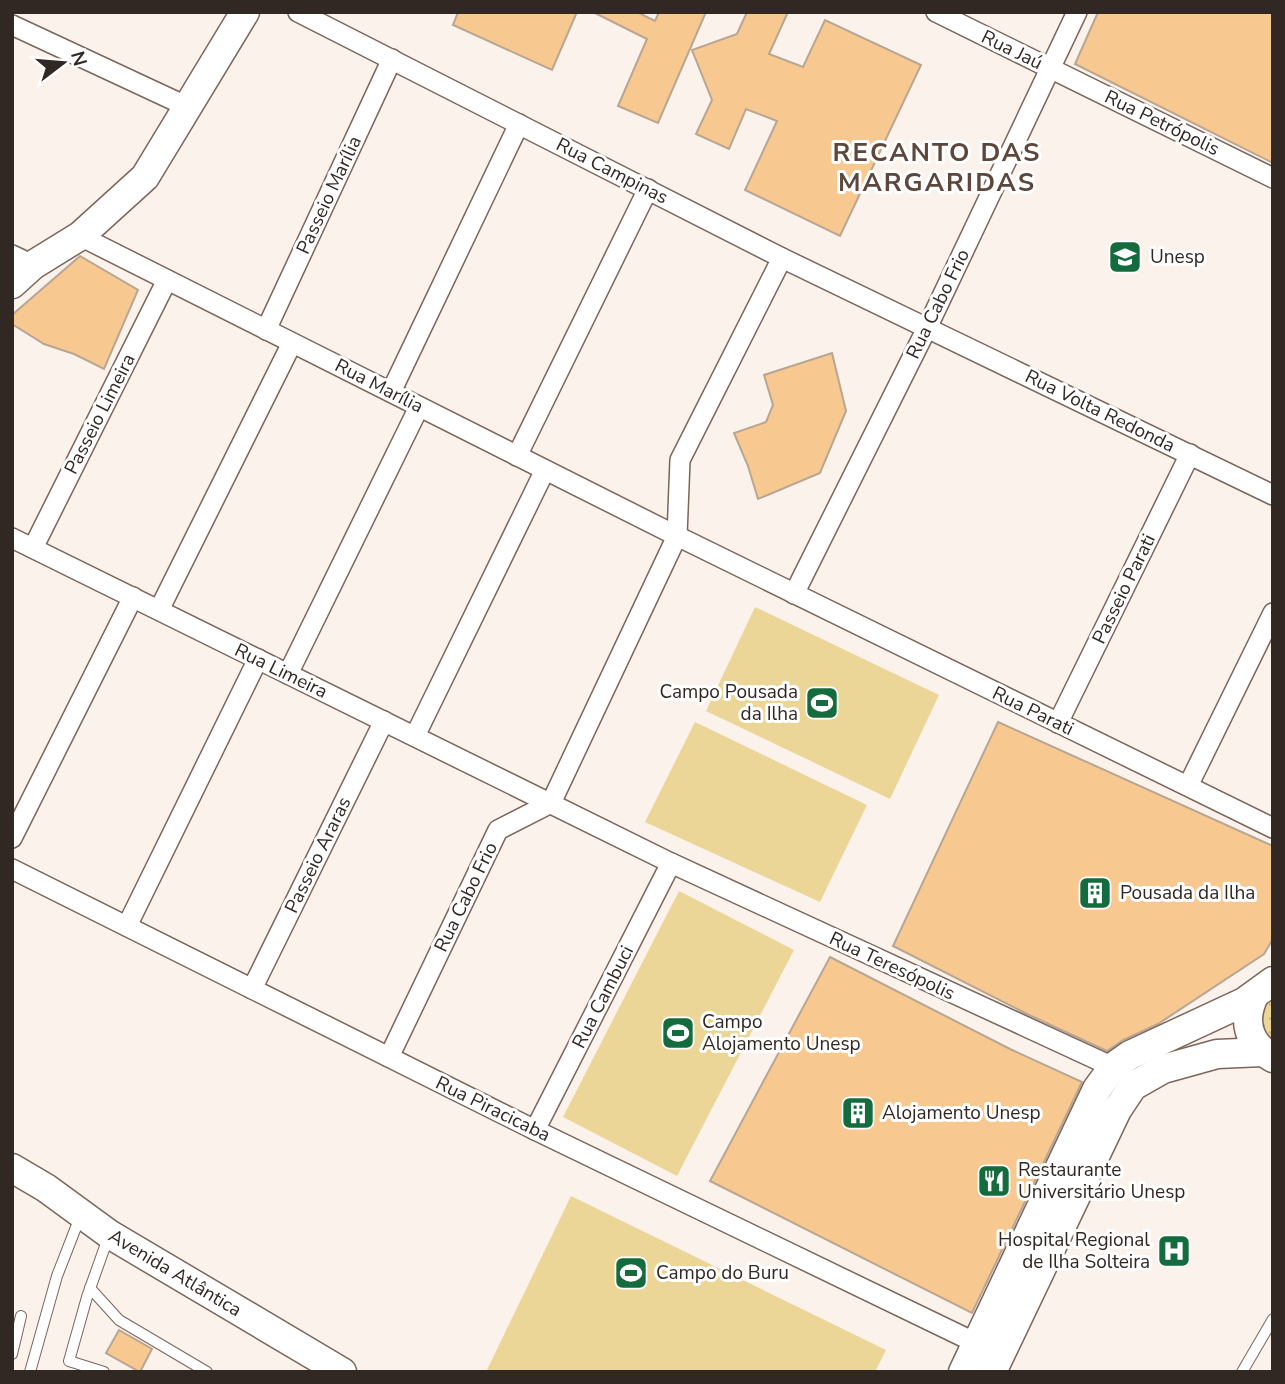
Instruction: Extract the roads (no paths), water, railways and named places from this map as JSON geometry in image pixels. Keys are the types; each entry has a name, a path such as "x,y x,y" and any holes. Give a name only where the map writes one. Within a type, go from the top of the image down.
{"street":[{"path":"12,284 22,260 80,236 145,177 244,12"},
{"name":"Rua Jaú","path":"936,12 1051,69"},
{"name":"Rua Cabo Frio","path":"794,594 927,328 1077,12"},
{"name":"Rua Campinas","path":"311,15 782,258 927,328"},
{"path":"12,25 188,107"},
{"name":"Passeio Marília","path":"266,330 392,59"},
{"name":"Rua Petrópolis","path":"1051,69 1273,178"},
{"path":"391,392 519,124"},
{"path":"517,456 648,189"},
{"name":"Rua Marília","path":"80,236 677,536"},
{"path":"551,803 677,536 680,460 782,258"},
{"name":"Passeio Limeira","path":"33,548 167,280"},
{"name":"Rua Volta Redonda","path":"927,328 1273,495"},
{"path":"159,610 292,343"},
{"path":"288,674 419,407"},
{"name":"Passeio Parati","path":"1058,723 1190,454"},
{"path":"415,736 545,470"},
{"name":"Rua Parati","path":"677,536 1273,828"},
{"name":"Rua Limeira","path":"12,538 551,803"},
{"path":"12,838 133,597"},
{"path":"1188,786 1273,613"},
{"path":"127,926 258,659"},
{"name":"Passeio Araras","path":"252,989 384,721"},
{"name":"Rua Cabo Frio","path":"389,1057 498,830 551,803"},
{"name":"Rua Teresópolis","path":"551,803 671,863 1113,1067"},
{"name":"Rua Cambuci","path":"535,1130 671,863"},
{"name":"Rua Piracicaba","path":"12,869 535,1130 976,1343"},
{"path":"963,1372 1097,1088 1113,1067 1130,1055 1263,989"},
{"path":"1263,989 1249,1007 1247,1020 1254,1043 1268,1055"},
{"path":"992,1372 1117,1110 1133,1086 1163,1069 1189,1060 1217,1054 1268,1055"},
{"name":"Avenida Atlântica","path":"12,1168 110,1234 342,1372"}],"lane":[{"path":"30,1372 57,1276 82,1214"},
{"path":"104,1372 69,1361 90,1289 110,1234"},
{"path":"90,1289 120,1320 207,1372"},
{"path":"12,1354 21,1316"},
{"path":"1242,1372 1273,1319"}],"place":[{"name":"Unesp","path":"1125,257"},
{"name":"Campo Pousada da Ilha","path":"822,703"},
{"name":"Pousada da Ilha","path":"1095,893"},
{"name":"Campo Alojamento Unesp","path":"678,1033"},
{"name":"Alojamento Unesp","path":"858,1113"},
{"name":"Restaurante Universitário Unesp","path":"994,1181"},
{"name":"Hospital Regional de Ilha Solteira","path":"1174,1251"},
{"name":"Campo do Buru","path":"631,1273"}],"district":[{"name":"RECANTO DAS MARGARIDAS","path":"937,167"}]}
